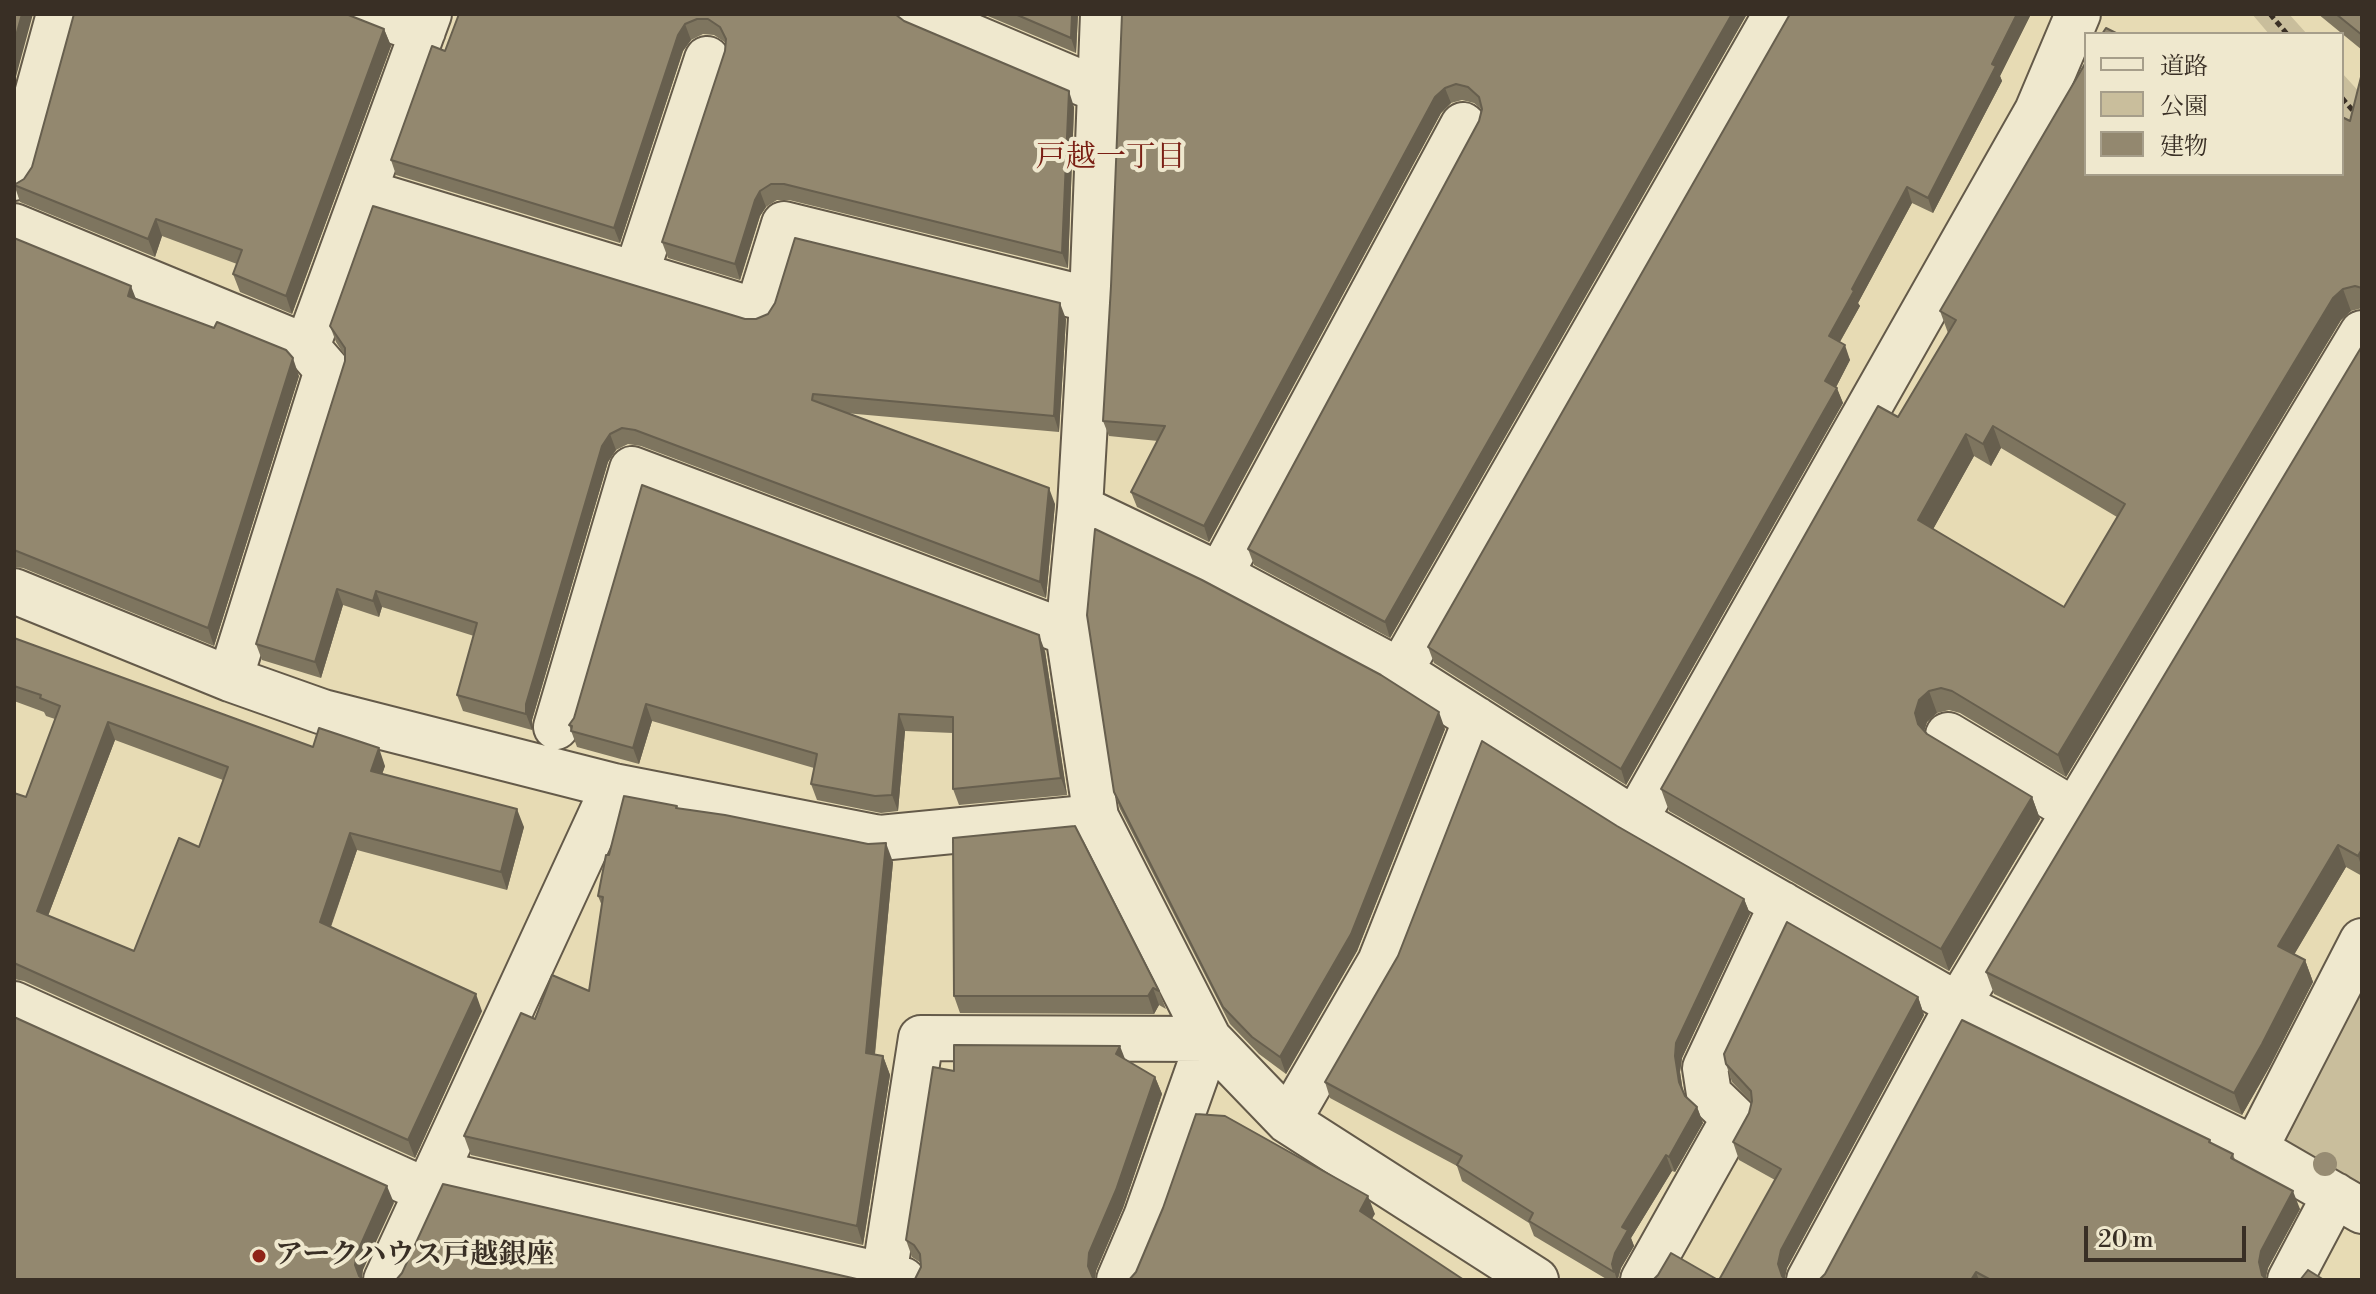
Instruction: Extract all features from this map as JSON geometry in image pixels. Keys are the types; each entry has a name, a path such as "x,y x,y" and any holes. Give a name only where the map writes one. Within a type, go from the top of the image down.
{"street":[{"path":"14,178 59,14"},
{"path":"307,347 426,22 374,14"},
{"path":"919,14 1101,91"},
{"path":"1103,14 1092,300 1080,508 1068,633 1096,817 1209,1039 1288,1121 1536,1280"},
{"path":"1400,671 1776,14"},
{"path":"1635,820 2037,111 2078,14"},
{"path":"636,274 707,59"},
{"path":"1220,575 1463,125"},
{"path":"365,192 757,311 784,224 1092,300"},
{"path":"14,226 307,347 327,370 230,679"},
{"path":"1809,1280 1958,1005 2362,333"},
{"path":"556,727 632,469 1068,633"},
{"path":"1080,508 1220,575 1400,671 1635,820 1958,1005 2255,1149 2349,1203 2290,1280"},
{"path":"14,591 230,679 323,712 614,786 880,838 1096,817"},
{"path":"1288,1121 1380,962 1476,719"},
{"path":"1948,735 2075,811"},
{"path":"386,1280 614,786"},
{"path":"1643,1280 1734,1118 1709,1094 1705,1068 1782,904"},
{"path":"2255,1149 2362,941"},
{"path":"14,1004 431,1182 893,1278 921,1038 1209,1039"},
{"path":"1119,1280 1146,1217 1209,1039"}],"path":[{"path":"2270,14 2285,32"},
{"path":"2344,100 2362,121"}],"green space":[{"path":"2252,14 2289,14 2305,32 2267,32"},
{"path":"2344,75 2362,95 2362,140 2344,119"},
{"path":"2362,950 2362,1211 2255,1149"}],"building":[{"path":"14,14 22,14 14,43"},
{"path":"74,14 346,14 384,29 286,296 233,274 242,250 156,219 148,239 14,185 24,179 32,167"},
{"path":"459,14 895,14 904,21 1069,91 1062,253 784,184 771,184 760,191 735,264 662,242 725,51 726,39 720,27 708,19 685,24 678,35 614,228 391,160 432,46 445,51"},
{"path":"1015,14 1072,14 1071,38"},
{"path":"1122,14 1732,14 1385,622 1248,549 1479,121 1482,109 1479,97 1468,87 1456,84 1435,97 1204,526 1131,492 1165,426 1103,421"},
{"path":"1790,14 2017,14 1992,64 1996,66 1928,198 1907,187 1852,289 1854,291 1829,336 1845,345 1825,381 1837,388 1621,769 1428,647"},
{"path":"2336,14 2362,14 2362,35"},
{"path":"2084,65 2084,176 2344,176 2344,118 2350,121 2362,73 2362,288 2343,289 2333,298 2058,755 1952,691 1941,688 1929,691 1919,700 1915,713 1918,724 1927,734 2032,797 1941,949 1661,789 1878,406 1898,417 1956,320 1940,311","holes":["1993,426 2125,504 2064,607 1918,520 1966,434 1983,444"]},
{"path":"373,206 745,319 768,314 775,303 795,238 1060,303 1054,416 813,394 812,400 1049,488 1040,582 635,430 622,428 610,434 602,446 526,704 526,714 457,695 477,623 376,591 373,601 337,589 315,662 256,644 345,361 345,348 330,326"},
{"path":"14,238 131,286 128,296 214,328 217,322 286,350 293,358 208,628 14,550"},
{"path":"2362,346 2362,849 2358,856 2338,845 2278,946 2305,960 2234,1093 1986,972"},
{"path":"642,485 1039,635 1061,778 953,789 953,717 899,714 892,795 875,796 811,784 817,754 646,704 633,748 571,731 572,726 569,725 574,718"},
{"path":"1095,529 1202,580 1381,675 1439,712 1351,934 1280,1057 1252,1037 1223,1007 1114,792 1087,615"},
{"path":"14,638 313,747 319,728 379,748 371,771 517,809 501,872 350,833 320,922 476,994 408,1140 14,963 14,793 26,797 60,706 40,698 41,695 14,686","holes":["108,722 228,767 199,847 179,838 134,951 37,911"]},
{"path":"1482,741 1617,826 1744,899 1676,1043 1679,1082 1685,1096 1697,1107 1669,1157 1666,1155 1622,1227 1628,1230 1615,1253 1612,1264 1614,1272 1529,1221 1533,1213 1457,1165 1462,1156 1325,1082 1398,956"},
{"path":"624,796 868,844 886,843 866,1053 883,1056 857,1226 464,1136 521,1013 535,1019 552,975 589,991 603,897 598,896 606,855 609,855"},
{"path":"1075,826 1159,991 1153,988 1148,996 954,996 953,838"},
{"path":"1787,922 1918,997 1781,1250 1778,1264 1786,1280 1719,1280 1781,1169 1733,1142 1749,1113 1751,1091 1726,1064 1724,1054"},
{"path":"14,1017 387,1186 357,1253 355,1265 364,1280 14,1280"},
{"path":"1962,1020 2210,1140 2233,1154 2231,1158 2293,1191 2261,1251 2259,1262 2262,1275 2267,1280 1991,1280 1976,1272 1971,1280 1819,1280"},
{"path":"954,1045 1120,1046 1116,1054 1155,1077 1116,1190 1089,1253 1088,1266 1096,1280 913,1280 921,1267 920,1254 906,1240 933,1067 954,1071"},
{"path":"1196,1114 1225,1116 1368,1196 1360,1211 1464,1280 1129,1280 1136,1272 1163,1208"},
{"path":"443,1184 861,1280 396,1280"},
{"path":"1671,1253 1718,1280 1653,1280"},
{"path":"2308,1270 2324,1280 2300,1280"}],"place":[{"name":"アークハウス戸越銀座","path":"259,1256"}],"district":[{"name":"戸越一丁目","path":"1111,159"}]}
